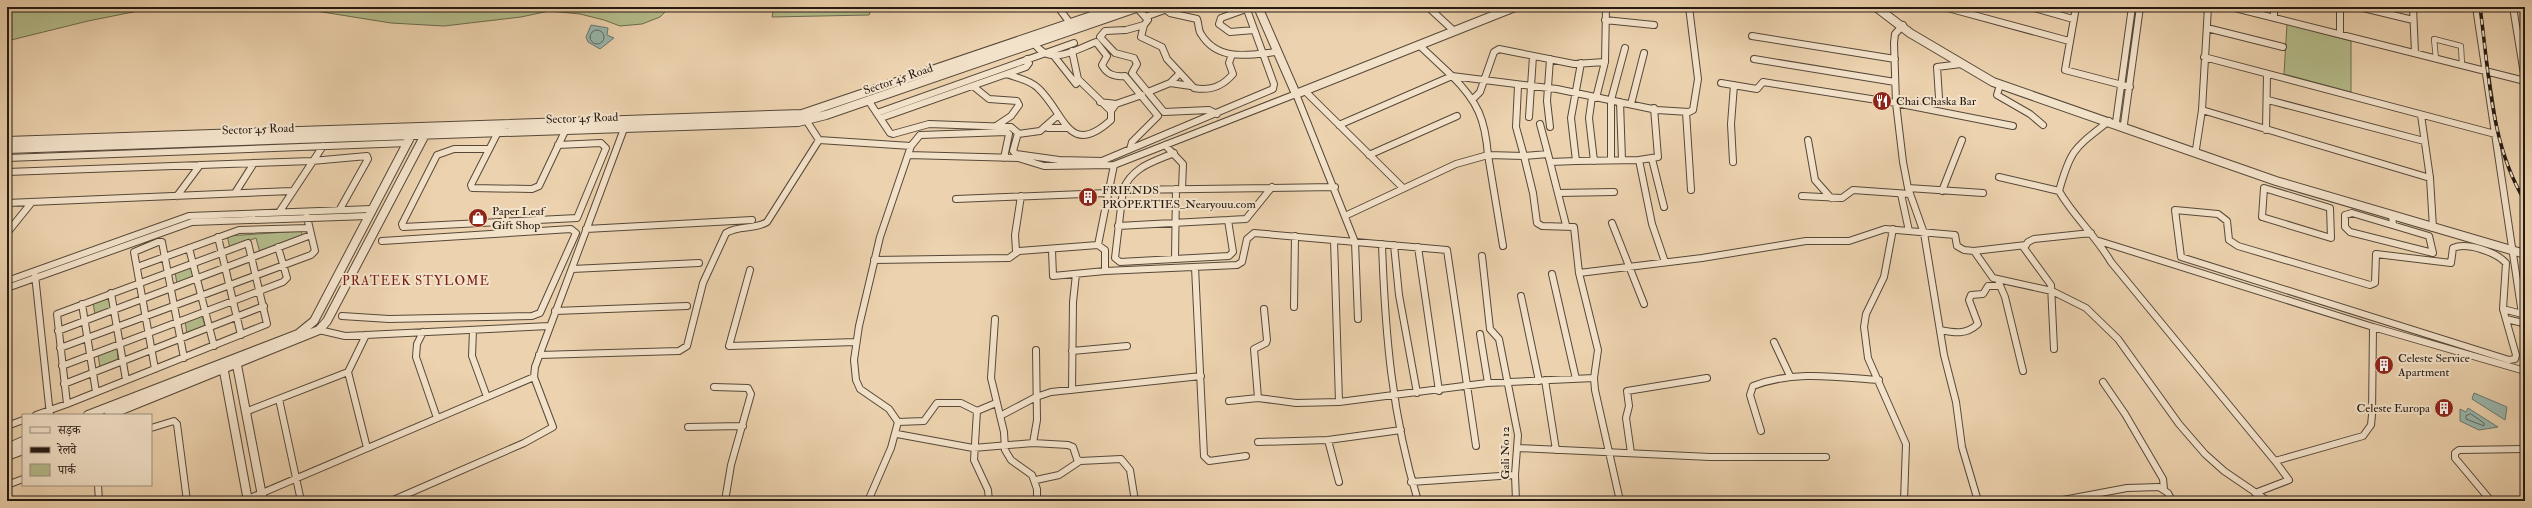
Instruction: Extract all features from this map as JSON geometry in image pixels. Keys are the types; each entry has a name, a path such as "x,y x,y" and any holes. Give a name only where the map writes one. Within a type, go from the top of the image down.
{"street":[{"path":"1058,7 1070,23"},
{"name":"Sector 45 Road","path":"7,140 629,119 804,118 1118,7"},
{"path":"1138,7 1148,20 1144,25 1141,37 1162,47 1166,52 1167,59 1191,86"},
{"name":"Sector 45 Road","path":"7,149 498,132 804,118 868,100 1138,7"},
{"path":"1146,17 1164,8 1174,7"},
{"path":"1258,7 1346,215 1355,242 1358,319"},
{"path":"1428,7 1454,30"},
{"path":"1473,22 1502,7"},
{"path":"908,155 1018,158 1044,166 1114,165 1296,94 1306,92 1473,22 1515,7"},
{"path":"1594,160 1589,122 1594,97 1605,62 1606,7"},
{"path":"1339,125 1452,76 1483,82 1530,88 1547,88 1654,108 1686,112 1693,110 1698,79 1689,7"},
{"path":"1876,7 1981,77 2196,149 2433,225 2512,248 2525,250"},
{"path":"1883,7 1902,25 1986,75 2276,181 2392,216 2433,225"},
{"path":"1944,7 2069,42"},
{"path":"2031,7 2073,19"},
{"path":"2076,7 2065,70 2130,87"},
{"path":"2137,7 2122,84 2111,121 2075,148 2068,159 2059,191 2070,212 2099,242 2111,262 2275,461 2288,480 2285,483 2255,493"},
{"path":"2124,124 2130,87 2137,7"},
{"path":"2196,149 2202,110 2208,7"},
{"path":"2231,7 2525,80 2513,7"},
{"path":"2274,7 2274,18"},
{"path":"2340,7 2340,34"},
{"path":"2359,7 2413,20"},
{"path":"2413,7 2415,53"},
{"path":"2476,7 2525,334"},
{"path":"1164,8 1198,19 1202,36 1222,54 1231,57 1276,52"},
{"path":"868,100 893,134 929,124 1011,127 1016,129 1018,134 1014,152 1049,159 1098,162 1218,114 1273,89 1274,84 1246,8 1226,14 1221,18 1219,24 1224,31 1233,33 1254,30"},
{"path":"1605,20 1654,25"},
{"path":"1144,25 1126,30 1105,31 1100,37 1115,52 1134,58 1137,64 1132,73 1165,113 1177,110 1210,110 1218,114"},
{"path":"1902,25 1895,34 1895,82 1896,103 1908,188 1924,234 1940,330 1956,402 1962,447 1978,501"},
{"path":"2207,28 2283,47"},
{"path":"1752,36 1895,59"},
{"path":"2436,59 2434,39 2461,46 2462,65"},
{"path":"1034,43 1042,54 1054,56 1096,42 1107,56 1102,65 1106,72 1115,76 1125,76 1158,116 1132,142 1130,149"},
{"path":"877,112 1074,43"},
{"path":"1419,45 1474,98 1485,128 1503,246"},
{"path":"1611,160 1611,100 1625,48"},
{"path":"1474,98 1478,94 1496,50 1503,49 1574,64 1605,62"},
{"path":"881,118 1026,67 1029,63 1016,50"},
{"path":"1072,51 1078,79 1111,111"},
{"path":"1631,104 1644,53"},
{"path":"1054,56 1076,84"},
{"path":"1529,117 1530,88 1534,56"},
{"path":"1170,83 1191,86 1197,89 1221,87 1233,74 1229,63 1231,57"},
{"path":"2204,57 2495,134"},
{"path":"1550,59 1547,88 1550,127"},
{"path":"1754,59 1895,82"},
{"path":"1576,161 1571,118 1581,63"},
{"path":"1940,98 1937,67 1961,64"},
{"path":"1007,74 1036,86 1067,128 1078,135 1093,134 1104,129 1112,120 1111,111 1116,104"},
{"path":"1148,92 1170,83 1180,74"},
{"path":"2266,130 2268,100 2267,74"},
{"path":"972,79 970,84 975,85 989,99 1017,101 1019,105 1017,109 995,127"},
{"path":"1721,83 1757,89 1761,87 1760,82 1764,82 1896,103 2013,126"},
{"path":"2000,84 1997,95 2044,124"},
{"path":"1733,162 1731,124 1734,85"},
{"path":"1518,86 1516,127 1533,193 1537,223 1542,226 1566,225 1574,227 1576,230 1579,273 1598,350 1594,378 1611,452 1620,501"},
{"path":"1306,92 1402,188"},
{"path":"1100,102 1116,104 1142,95"},
{"path":"2268,100 2424,142"},
{"path":"1620,102 1622,160"},
{"path":"1550,162 1652,159 1660,154 1654,108"},
{"path":"2202,110 2430,178"},
{"path":"1686,112 1691,190"},
{"path":"2421,115 2430,178 2433,225"},
{"path":"1018,134 1037,134 1048,128 1057,116"},
{"path":"1369,155 1457,116"},
{"path":"804,118 819,140"},
{"path":"391,501 551,430 554,424 534,377 539,355 629,119"},
{"path":"1540,124 1566,225"},
{"path":"91,414 319,330 327,321 431,125"},
{"path":"236,361 298,334 308,328 314,321 370,212 417,126"},
{"path":"1048,128 1067,128"},
{"path":"498,132 471,185 472,188 532,189 539,186 566,129"},
{"path":"868,501 877,476 897,434 898,422 891,410 868,398 855,382 854,370 856,342 874,260 891,199 911,146 920,135 1007,132 1010,134 1004,158"},
{"path":"280,211 322,146 330,138"},
{"path":"819,140 911,146"},
{"path":"539,355 679,351 684,349 687,346 703,283 726,233 732,229 756,227 767,222 819,140"},
{"path":"1808,140 1815,180 1831,198"},
{"path":"1942,191 1962,140"},
{"path":"7,158 408,142"},
{"path":"489,149 454,149 437,155 402,224 403,227 577,218 606,148 600,143 558,145"},
{"path":"1165,145 1183,164 1176,223 1175,259"},
{"path":"1174,153 1131,173 1123,190 1118,226 1117,261 1175,259 1232,254 1228,220"},
{"path":"1346,215 1456,164 1488,155 1524,156 1548,154"},
{"path":"7,172 312,161 368,157 340,209"},
{"path":"1652,159 1664,207"},
{"path":"1639,160 1652,224 1665,262"},
{"path":"235,193 254,163"},
{"path":"177,196 200,165"},
{"path":"1098,246 1114,165"},
{"path":"1998,177 2059,191"},
{"path":"1118,226 1246,219 1251,215 1272,187"},
{"path":"1123,190 1334,187"},
{"path":"1908,188 1983,193"},
{"path":"2264,188 2325,205 2332,211 2331,238 2266,219 2261,215 2264,188"},
{"path":"1802,196 1831,198 1846,197 1849,191 1853,190 1910,194"},
{"path":"7,203 292,192"},
{"path":"1558,193 1614,192"},
{"path":"956,199 1108,193"},
{"path":"1901,194 1909,231"},
{"path":"1016,251 1015,235 1021,196"},
{"path":"2325,205 2326,196"},
{"path":"7,234 32,202"},
{"path":"7,288 34,274 189,216 340,209 370,212"},
{"path":"2175,210 2218,214 2227,221 2230,240 2238,246 2370,286 2375,283 2376,254 2382,253 2450,263 2453,248 2460,245 2500,256 2506,263 2503,309 2516,355 2515,359 2508,360 2181,257 2175,210"},
{"path":"7,281 34,274 182,224 223,219 306,217 370,212"},
{"path":"2352,213 2393,224 2429,236 2433,253 2350,232 2345,227 2345,215 2352,213"},
{"path":"182,224 189,216"},
{"path":"2392,216 2393,224"},
{"path":"60,348 314,253 306,217"},
{"path":"586,229 752,220"},
{"path":"1612,223 1644,304"},
{"path":"137,267 218,237 249,229 309,228"},
{"path":"342,316 389,319 532,316 544,310 576,233 571,229 382,241"},
{"path":"1579,273 1806,241 1849,241 1866,237 1879,231 1893,229 1924,234 1955,235 1957,246 1964,250 1974,251 2026,245 2034,239 2091,233"},
{"path":"1893,229 1884,276 1865,316 1863,328 1865,342 1878,380 1906,445 1906,464 1902,478 1904,501"},
{"path":"1052,250 1053,276 1105,271 1237,265 1242,262 1247,239 1254,233 1443,249 1448,253 1476,446"},
{"path":"58,331 311,235"},
{"path":"1294,307 1295,236"},
{"path":"218,237 241,335"},
{"path":"1334,240 1336,345 1339,402"},
{"path":"155,369 134,252 137,249 160,241 184,358"},
{"path":"2099,242 2373,327 2525,371"},
{"path":"34,274 50,412 96,392 267,324 252,258 248,243 57,314 67,404"},
{"path":"1382,244 1385,322 1394,394 1411,482 1418,501"},
{"path":"1394,245 1399,295 1417,393"},
{"path":"2026,245 2024,248 2027,256 2048,279 2052,290 2054,349"},
{"path":"874,260 1009,258 1016,251 1098,246 1106,250 1105,271"},
{"path":"62,366 286,280 278,247"},
{"path":"1418,247 1439,391"},
{"path":"189,248 214,346"},
{"path":"2512,248 2525,254"},
{"path":"1974,251 1990,276 1999,283 2023,371"},
{"name":"Gali No 12","path":"1482,256 1490,329 1500,339 1516,420 1518,448 1515,475 1516,501"},
{"path":"572,269 699,264"},
{"path":"1195,267 1204,456 1209,461 1246,456"},
{"path":"750,270 729,346 856,342"},
{"path":"1072,390 1072,351 1076,274"},
{"path":"1552,274 1576,379"},
{"path":"1940,330 1959,333 1971,332 1978,324 1969,300 1971,295 1983,294 1988,286 1999,283 2032,285 2052,290 2086,308 2101,321 2118,339 2179,424 2205,454 2255,493 2268,501"},
{"path":"111,293 126,380"},
{"path":"1521,296 1542,381 1556,450"},
{"path":"82,304 96,392"},
{"path":"64,384 264,306"},
{"path":"555,311 686,306"},
{"path":"1258,398 1254,350 1266,343 1267,340 1264,309"},
{"path":"2503,309 2522,314"},
{"path":"995,319 991,374 1000,416 1004,446 1006,453 1012,460 1030,473 1036,480 1037,501"},
{"path":"2506,319 2523,323"},
{"path":"319,330 345,336 549,326"},
{"path":"2275,461 2363,436 2371,425 2372,415 2373,327"},
{"path":"473,330 470,344 471,354 487,397"},
{"path":"422,332 417,344 416,357 437,418"},
{"path":"1480,334 1488,383"},
{"path":"366,335 348,372 367,448"},
{"path":"1774,342 1790,376"},
{"path":"1072,351 1127,346"},
{"path":"1033,443 1037,420 1036,350"},
{"path":"236,361 262,497"},
{"path":"223,366 248,500 262,497 296,478 534,377"},
{"path":"111,414 223,366"},
{"path":"245,412 348,372"},
{"path":"1000,416 1036,397 1072,390 1201,376"},
{"path":"1761,431 1750,391 1758,384 1790,376 1878,380"},
{"path":"1229,401 1258,398 1296,402 1339,402 1394,394 1439,391 1467,385 1488,383 1594,378"},
{"path":"1631,453 1626,418 1629,406 1627,391 1706,378"},
{"path":"2103,382 2125,414 2164,479 2164,489 2172,501"},
{"path":"714,386 751,390 743,426 731,465 726,501"},
{"path":"279,399 301,501"},
{"path":"898,422 924,421 935,404 940,402 961,403 977,411 996,403"},
{"path":"977,411 973,448 976,469 988,490 989,501"},
{"path":"7,426 22,420"},
{"path":"152,428 166,422 174,421 177,424 187,501"},
{"path":"688,427 743,426"},
{"path":"1258,442 1328,440 1401,430"},
{"path":"897,434 973,448 1033,443 1073,447 1077,459 1080,461"},
{"path":"1328,440 1339,482"},
{"path":"7,448 22,441"},
{"path":"1518,448 1761,459 1826,457"},
{"path":"2491,501 2455,458 2455,453 2459,450 2525,449"},
{"path":"7,456 22,450"},
{"path":"1036,480 1059,474 1080,461 1121,460 1130,470 1135,501"},
{"path":"1411,482 1515,475"},
{"path":"7,486 22,479"},
{"path":"98,486 99,501"},
{"path":"2028,501 2077,498 2127,488 2158,487 2164,489"}],"green space":[{"path":"7,7 158,7 88,21 7,41"},
{"path":"291,7 670,7 660,17 642,24 620,26 580,14 549,11 521,17 444,26 391,23"},
{"path":"774,7 872,7 869,15 772,17"},
{"path":"2287,24 2351,41 2351,92 2284,74"},
{"path":"301,231 303,237 260,253 256,238 230,248 227,236"},
{"path":"192,265 195,278 177,284 175,272"},
{"path":"111,296 112,309 95,315 93,302"},
{"path":"202,314 205,327 187,334 185,321"},
{"path":"117,347 118,361 100,368 98,354"}],"water":[{"path":"591,25 608,28 607,35 614,38 600,49 588,42 586,37"},
{"path":"2474,393 2507,407 2505,420 2472,399"},
{"path":"2468,408 2498,427 2479,430 2460,421 2460,409 2466,412"}],"railway":[{"path":"2480,7 2489,82 2498,132 2504,156 2513,179 2525,201"}],"place":[{"name":"Chai Chaska Bar","path":"1882,101"},
{"name":"FRIENDS PROPERTIES_Nearyouu.com","path":"1088,197"},
{"name":"Paper Leaf Gift Shop","path":"478,218"},
{"name":"Celeste Service Apartment","path":"2384,365"},
{"name":"Celeste Europa","path":"2444,408"}],"district":[{"name":"PRATEEK STYLOME","path":"416,280"}]}
